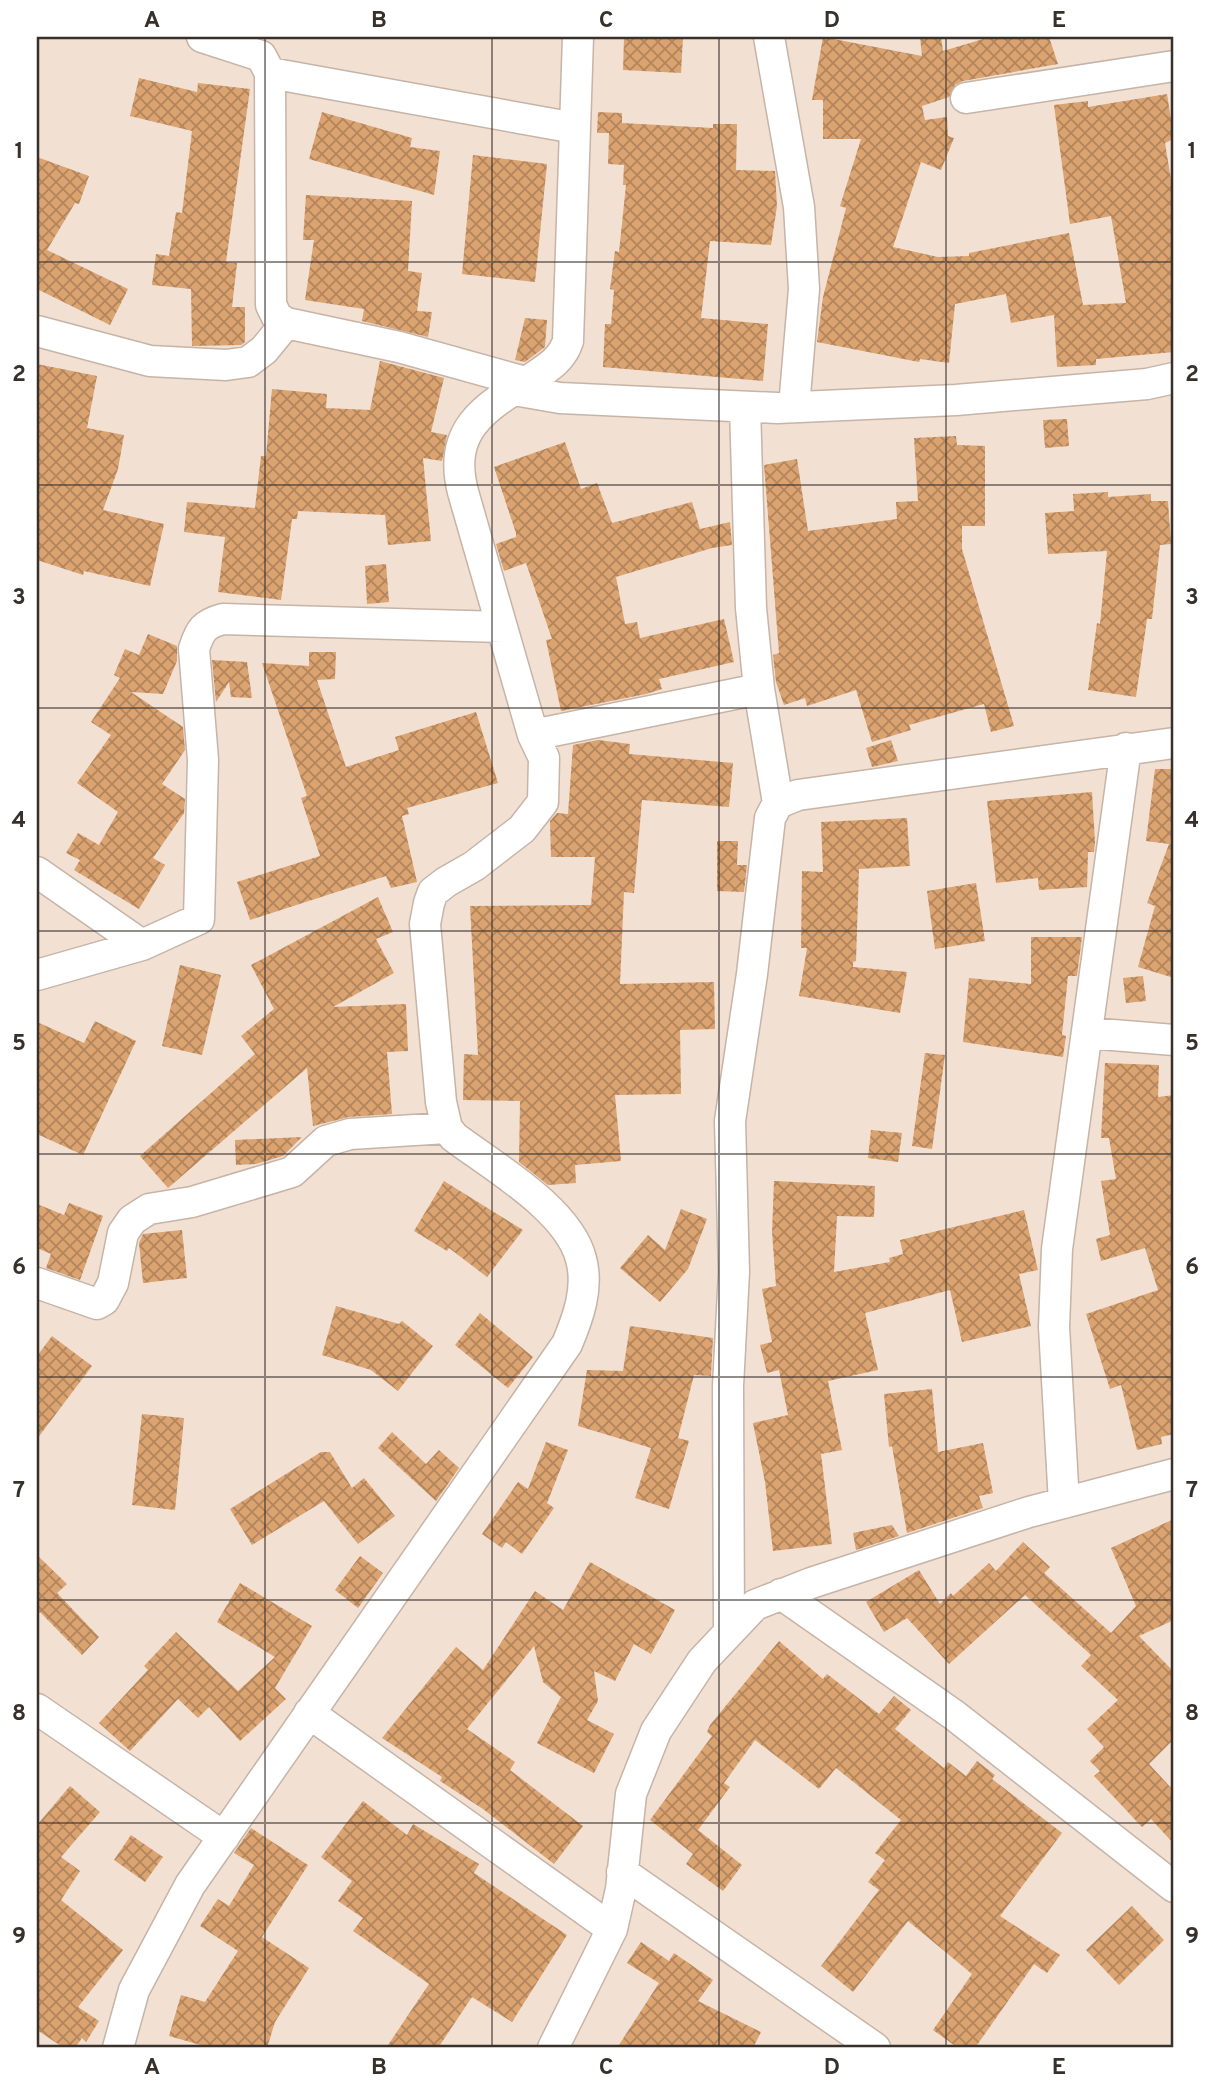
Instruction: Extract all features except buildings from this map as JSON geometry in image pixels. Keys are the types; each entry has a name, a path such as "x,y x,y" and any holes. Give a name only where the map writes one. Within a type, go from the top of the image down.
{"street":[{"path":"202,37 261,56 270,73 271,305 277,317 286,323 399,348 560,398 794,407 956,400 1147,384 1174,378"},
{"path":"118,2048 134,1990 190,1885 567,1343 578,1319 583,1296 582,1260 569,1232 532,1195 454,1137 447,1128 441,1102 425,924 433,892 474,866 522,829 543,802 544,758 533,735 459,475 459,453 471,421 557,361 568,341 578,37"},
{"path":"769,37 799,206 803,289 794,407"},
{"path":"966,98 1174,66"},
{"path":"270,73 575,128"},
{"path":"37,331 150,361 238,365 248,362 264,350 286,323"},
{"path":"729,1633 728,1386 734,1272 730,1121 771,818 778,803 759,689 751,608 745,407"},
{"path":"37,975 142,945 199,919 203,760 194,649 199,632 206,624 223,619 502,627"},
{"path":"533,735 759,689"},
{"path":"778,803 798,795 1174,743"},
{"path":"1063,1503 1054,1326 1057,1249 1126,748"},
{"path":"37,876 142,945"},
{"path":"1088,1033 1174,1040"},
{"path":"37,1283 97,1304 104,1300 113,1283 123,1233 132,1220 149,1209 192,1202 281,1176 310,1158 326,1141 447,1128"},
{"path":"553,2048 612,1929 631,1794 656,1731 702,1661 755,1605 781,1594 1063,1503 1174,1474"},
{"path":"781,1594 954,1715 1174,1887"},
{"path":"37,1709 223,1837"},
{"path":"309,1713 612,1929"},
{"path":"622,1872 875,2048"}]}
